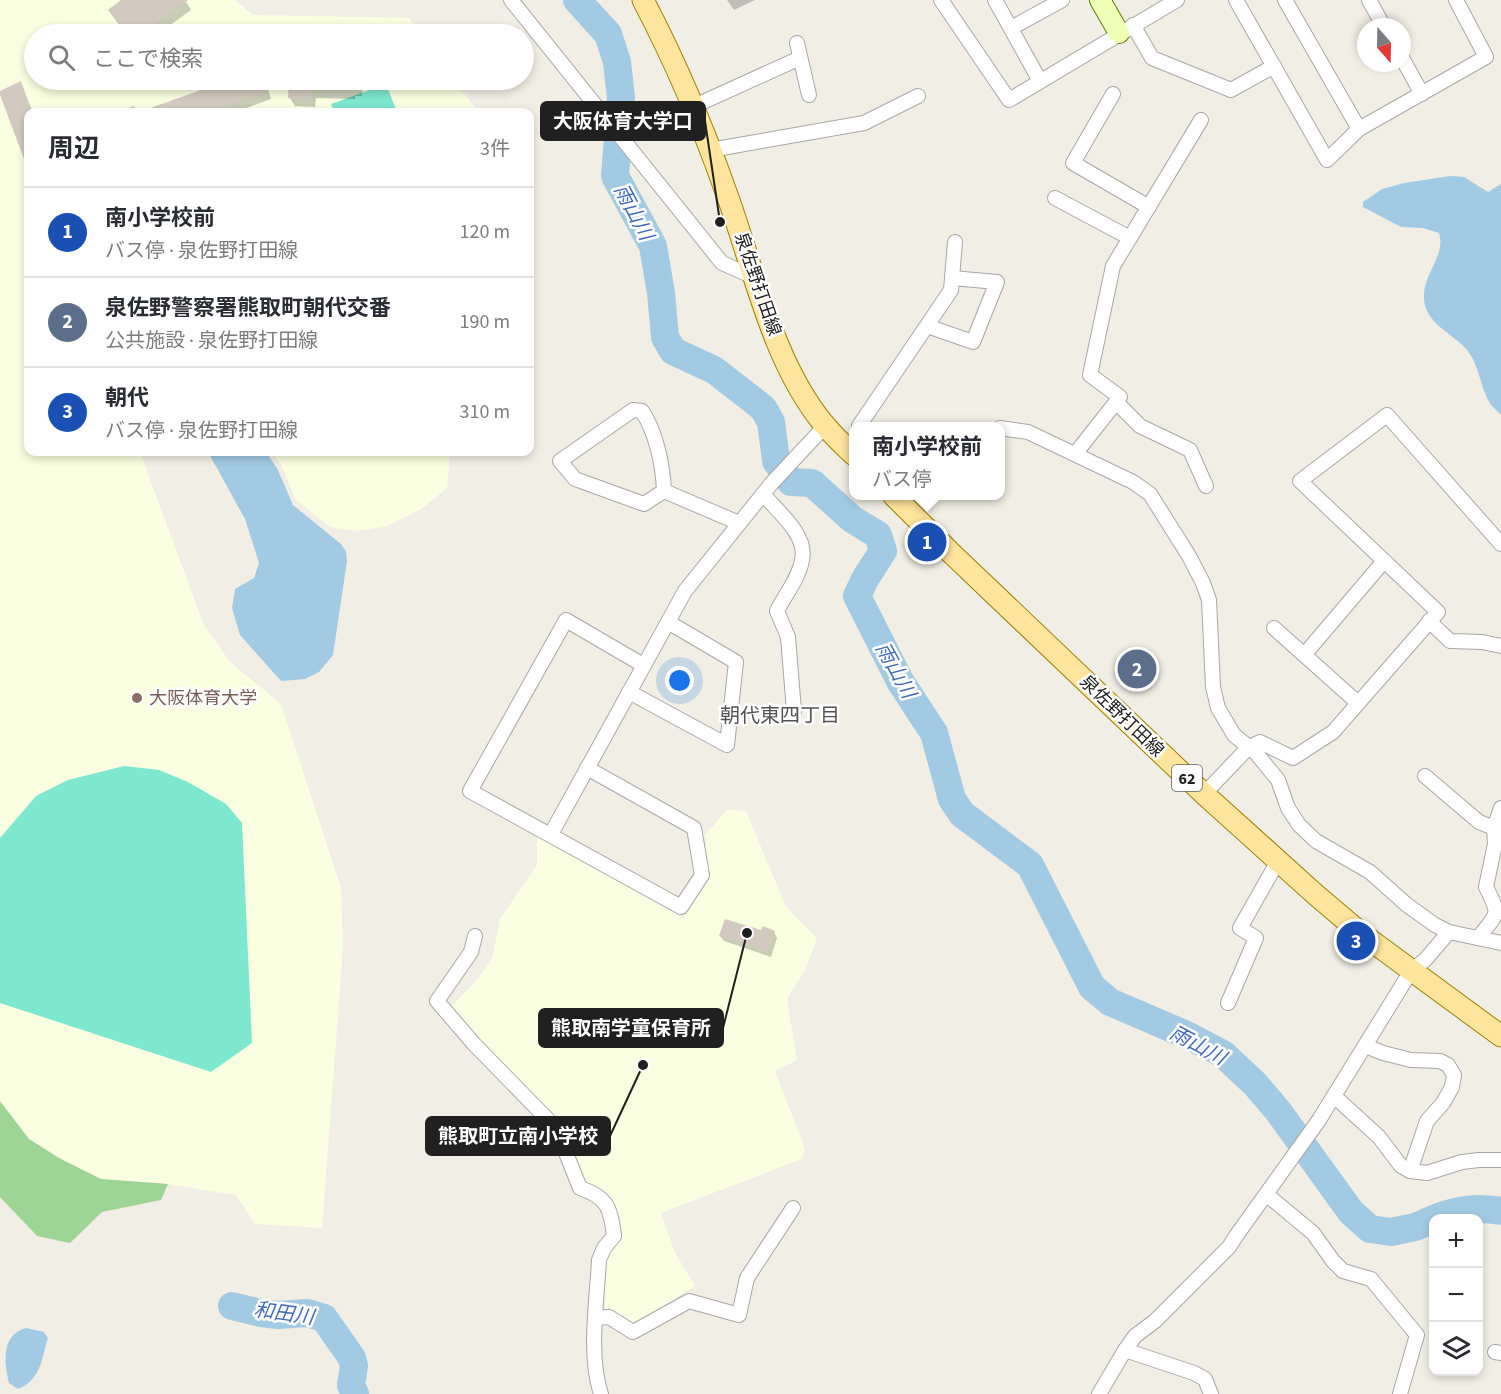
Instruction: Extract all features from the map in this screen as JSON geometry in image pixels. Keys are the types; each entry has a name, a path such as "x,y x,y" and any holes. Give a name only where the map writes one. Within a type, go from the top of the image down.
{"main road":[{"name":"泉佐野打田線","path":"643,0 682,81 710,150 726,191 768,319 793,376 825,426 849,443"},
{"name":"泉佐野打田線","path":"899,500 957,559 1204,794 1278,861 1362,934 1501,1036"}],"street":[{"path":"511,0 530,24"},
{"path":"942,0 1009,100 1177,0"},
{"path":"995,0 1040,81"},
{"path":"1011,28 1062,0"},
{"path":"1100,0 1152,58 1231,90 1274,66"},
{"path":"1236,0 1327,160 1359,129 1486,57 1456,0"},
{"path":"1285,0 1359,129"},
{"path":"1369,0 1379,18"},
{"path":"534,28 722,263 754,277"},
{"path":"797,43 809,95"},
{"path":"692,106 800,58"},
{"path":"1410,72 1422,94"},
{"path":"1209,97 1215,83"},
{"path":"1113,94 1072,163 1149,207"},
{"path":"710,150 864,123 918,96"},
{"path":"1075,454 1120,397 1090,375 1113,266 1201,120"},
{"path":"1055,198 1130,238"},
{"path":"862,422 951,290 955,242"},
{"path":"927,326 973,342 998,282 952,278"},
{"path":"1116,402 1140,426 1190,450 1206,486"},
{"path":"633,410 642,411 649,422 664,477 664,491 644,504 575,479 560,461 633,410"},
{"path":"1204,794 1249,747 1260,742 1293,758 1333,732 1438,612 1300,481 1388,415 1501,544"},
{"path":"551,834 685,591 767,489 825,426"},
{"path":"1005,429 1028,432 1133,482 1150,494 1189,556 1209,600 1213,687 1218,708 1234,735 1268,765 1278,780 1288,808 1299,825 1316,841 1370,872 1407,905 1449,932 1501,943"},
{"path":"767,489 795,531 801,544 803,558 777,610 788,637 794,711"},
{"path":"664,491 739,523"},
{"path":"1304,655 1384,561"},
{"path":"587,768 694,828 702,875 681,907 470,791 566,620 643,665"},
{"path":"1429,621 1450,641 1482,642 1501,646"},
{"path":"629,692 727,745 736,662 668,622"},
{"path":"1274,628 1358,703"},
{"path":"1425,776 1479,822 1494,828"},
{"path":"1478,938 1497,913 1498,906 1486,887 1495,844 1494,828 1501,808"},
{"path":"1228,1004 1256,938 1240,928 1278,861"},
{"path":"1099,1394 1136,1336 1155,1321 1229,1247 1319,1120 1411,971 1425,960 1449,932"},
{"path":"475,936 471,952 437,1001 474,1044 556,1128 580,1188 595,1193 606,1201 613,1223 614,1236 604,1248 599,1260 595,1377 601,1394"},
{"path":"1366,1046 1411,1060 1440,1061 1448,1065 1454,1075 1452,1087 1426,1121 1410,1171"},
{"path":"1334,1096 1379,1137 1401,1166 1410,1171 1427,1173 1462,1162 1501,1161"},
{"path":"1267,1195 1314,1233 1333,1261 1343,1271 1371,1279 1417,1335 1400,1394"},
{"path":"596,1318 609,1317 633,1332 689,1301 739,1315 747,1278 792,1208"},
{"path":"1125,1350 1194,1373 1204,1379 1211,1394"}],"shaded area":[{"name":"大阪体育大学","path":"0,0 235,0 253,15 409,18 414,24 24,24 24,90 462,90 475,108 24,108 24,456 141,456 203,623 230,662 281,704 341,888 343,948 322,1228 255,1224 236,1195 168,1184 101,1179 59,1158 29,1139 0,1101"},
{"path":"274,456 450,456 447,488 421,509 387,526 357,531 330,527 296,500 281,464"},
{"path":"727,810 746,811 786,907 817,938 806,968 787,999 797,1060 775,1071 805,1149 802,1159 661,1213 675,1253 695,1286 634,1323 605,1309 604,1263 610,1247 623,1233 609,1196 585,1182 538,1105 450,1008 477,980 492,959 500,919 537,865 537,836 683,918 709,879 705,835"}],"green space":[{"path":"370,90 388,90 395,108 332,108 331,104"},
{"path":"124,766 159,770 188,782 226,804 242,823 252,1043 211,1072 0,1003 0,838 36,796 68,780"},
{"path":"0,1101 29,1139 59,1158 101,1179 168,1184 161,1200 102,1212 70,1243 37,1236 0,1197"}],"water":[{"path":"1450,176 1464,177 1488,192 1501,184 1501,415 1487,398 1467,350 1433,320 1425,304 1425,286 1440,248 1439,233 1423,228 1401,227 1363,207 1363,202 1382,189"},
{"path":"210,456 269,456 277,468 293,505 341,544 346,551 347,561 333,655 319,672 305,679 281,681 240,635 232,608 235,589 254,578 259,563 245,519"},
{"path":"26,1328 44,1332 48,1338 36,1375 18,1389 9,1383 6,1350 12,1336"}],"building":[{"path":"121,0 188,0 155,24 118,24 108,10"},
{"path":"21,81 31,108 24,108 24,159 0,95 0,91"},
{"path":"201,90 267,91 219,108 150,108"},
{"path":"288,90 311,90 311,99 288,98"},
{"path":"725,919 761,930 763,926 775,931 768,952 719,936"}],"waterway":[{"name":"雨山川","path":"577,0 608,34 617,62 621,98 615,176 653,246 665,337 673,351 714,370 763,408 771,422 776,461 791,482 812,483 852,519 878,535 883,551 857,596 900,681 934,733 952,799 962,814 1030,865 1092,987 1110,1002 1189,1036 1223,1054 1255,1084 1278,1111 1351,1212 1370,1229 1391,1232 1415,1227 1429,1221"},
{"name":"雨山川","path":"1449,1214 1484,1209 1501,1211"},
{"name":"和田川","path":"232,1306 261,1313 278,1315 307,1313 324,1318 352,1358 354,1366 351,1385 355,1394"}],"place":[{"name":"大阪体育大学口","path":"720,222"},
{"name":"南小学校前","path":"927,542"},
{"name":"泉佐野警察署熊取町朝代交番","path":"1137,669"},
{"name":"大阪体育大学","path":"137,698"},
{"name":"熊取南学童保育所","path":"747,933"},
{"name":"朝代","path":"1356,941"},
{"name":"熊取町立南小学校","path":"643,1065"}],"district":[{"name":"朝代東四丁目","path":"780,715"}]}
